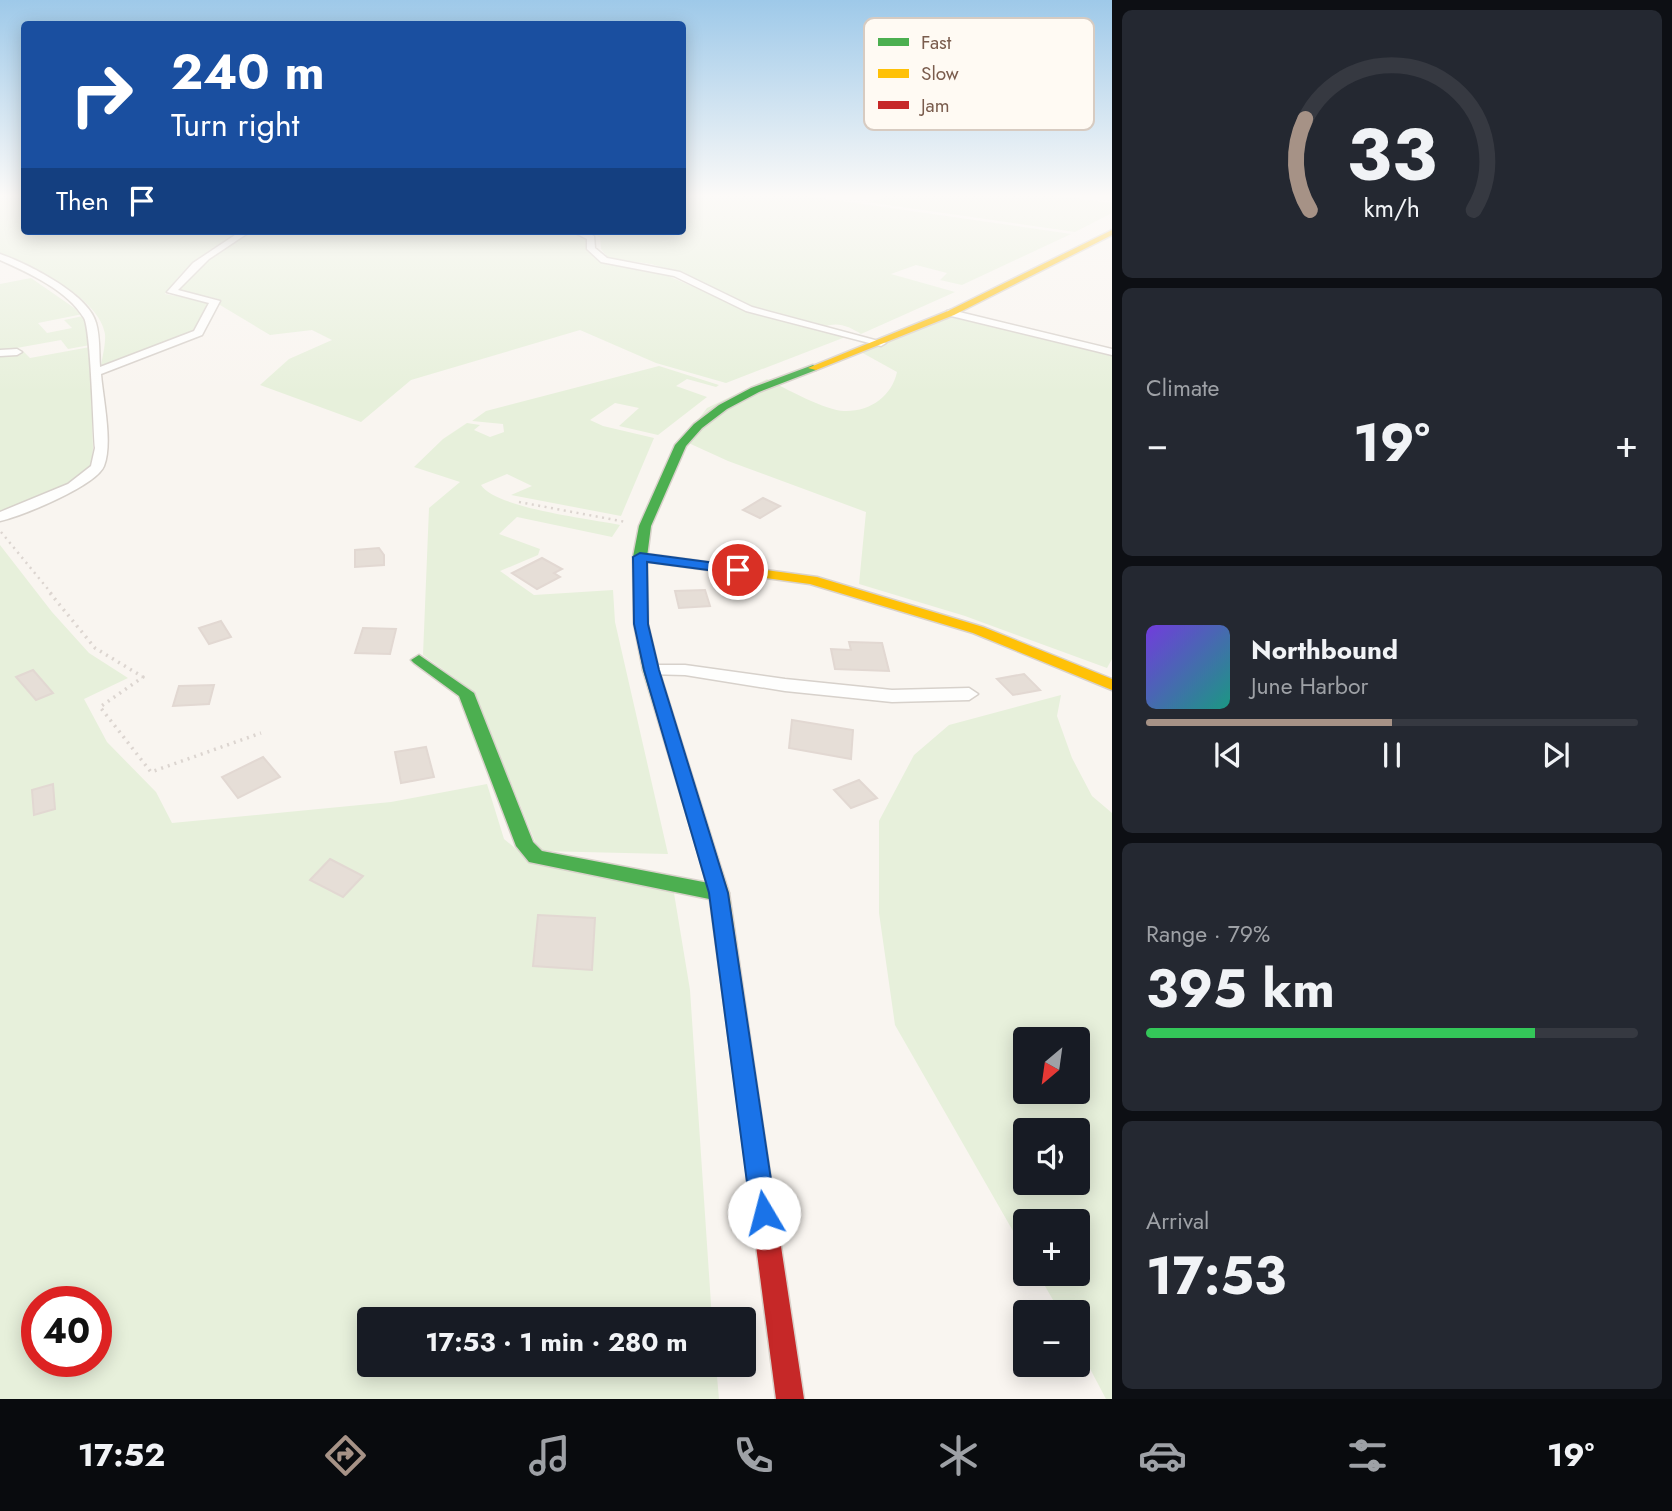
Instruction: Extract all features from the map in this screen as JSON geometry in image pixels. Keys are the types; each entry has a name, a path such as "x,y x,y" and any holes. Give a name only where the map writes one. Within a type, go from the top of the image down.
{"street":[{"path":"0,517 73,487 97,467 101,448 91,321 83,309 43,278 9,261"},
{"path":"96,372 198,333 215,301 172,292 199,261"},
{"path":"611,261 677,274 749,309 881,343"},
{"path":"790,1399 719,893 651,670 641,624 640,557 645,526 681,445 698,426 723,407 755,390 881,343 951,313 1057,261"},
{"path":"951,313 1112,352"},
{"path":"0,353 17,352"},
{"path":"640,557 812,580 978,630 1112,685"},
{"path":"419,660 466,693 525,846 536,857 719,893"},
{"path":"651,670 685,670 785,685 892,696 969,694"}],"path":[{"path":"519,502 645,526"},
{"path":"0,530 95,648 143,677 100,707 151,772 261,733"}],"green space":[{"path":"18,261 195,261 165,294 209,302 192,332 101,367 105,334 91,308 62,284"},
{"path":"207,261 603,261 659,272 724,300 828,333 848,336 726,383 656,363 580,330 411,380 361,422 260,385 289,359 332,340 312,330 270,335 220,305 218,299 177,291"},
{"path":"632,261 1013,261 962,285 940,280 947,273 916,265 891,274 955,292 861,334 843,326 825,327 750,308 685,274"},
{"path":"31,278 83,314 38,323 47,333 72,328 64,320 83,316 90,345 68,349 61,340 0,351 0,284"},
{"path":"943,312 1112,354 1112,659 1107,668 965,616 859,584 866,512 728,461 682,440 707,408 767,379 827,407 844,411 863,409 885,395 897,372 859,351 880,337"},
{"path":"90,347 93,449 91,465 66,487 0,514 0,355 24,352 30,358"},
{"path":"659,366 719,385 716,387 687,379 676,386 707,397 658,435 619,426 639,408 615,403 590,420 603,426 654,438 621,516 511,495 532,486 507,474 481,485 490,493 523,506 620,525 612,537 517,517 499,534 540,549 538,555 500,571 534,595 613,590 615,622 668,854 539,851 473,691 423,655 429,508 460,482 414,467 443,439 467,423 480,425 474,430 490,437 504,432 503,424 472,421 486,411"},
{"path":"0,545 52,612 89,653 128,678 84,699 107,742 156,792 172,823 391,802 487,784 504,839 536,865 671,875 690,990 711,1307 357,1307 357,1377 717,1377 719,1399 0,1399"},
{"path":"1061,695 1057,716 1072,758 1092,796 1112,813 1112,1399 1106,1399 1090,1369 1090,1300 1053,1300 1045,1286 1090,1286 1090,1209 1013,1209 1013,1231 895,1025 879,913 879,821 914,755 949,725"}],"building":[{"path":"763,498 780,506 760,518 743,510"},
{"path":"379,548 384,555 384,565 355,567 355,550"},
{"path":"542,558 562,569 554,573 560,577 537,589 512,573"},
{"path":"705,590 710,606 679,608 675,591"},
{"path":"221,621 231,637 209,644 199,628"},
{"path":"363,628 396,629 390,654 355,653"},
{"path":"849,642 882,643 889,671 835,669 831,649 851,650"},
{"path":"33,670 53,693 36,700 16,677"},
{"path":"1024,674 1040,690 1013,695 997,679"},
{"path":"214,685 209,704 173,706 179,686"},
{"path":"792,720 853,730 851,759 789,748"},
{"path":"426,747 434,777 401,783 395,752"},
{"path":"263,757 280,777 238,798 222,777"},
{"path":"859,780 877,798 851,808 834,790"},
{"path":"53,784 55,809 34,815 32,790"},
{"path":"330,859 363,876 343,897 310,880"},
{"path":"538,915 595,918 592,970 533,966"}],"traffic: fast":[{"path":"709,859 651,670 641,624 640,557 645,526 681,445 698,426 723,407 755,390 813,368"},
{"path":"419,660 466,693 525,846 536,857 719,893"}],"traffic: slow":[{"path":"813,368 951,313 1054,261"},
{"path":"640,557 812,580 978,630 1112,685"},
{"path":"709,859 719,893 748,1100"}],"traffic: jam":[{"path":"748,1100 790,1399"}],"route":[{"path":"738,570 640,557 641,624 651,670 719,893 764,1213"}]}
